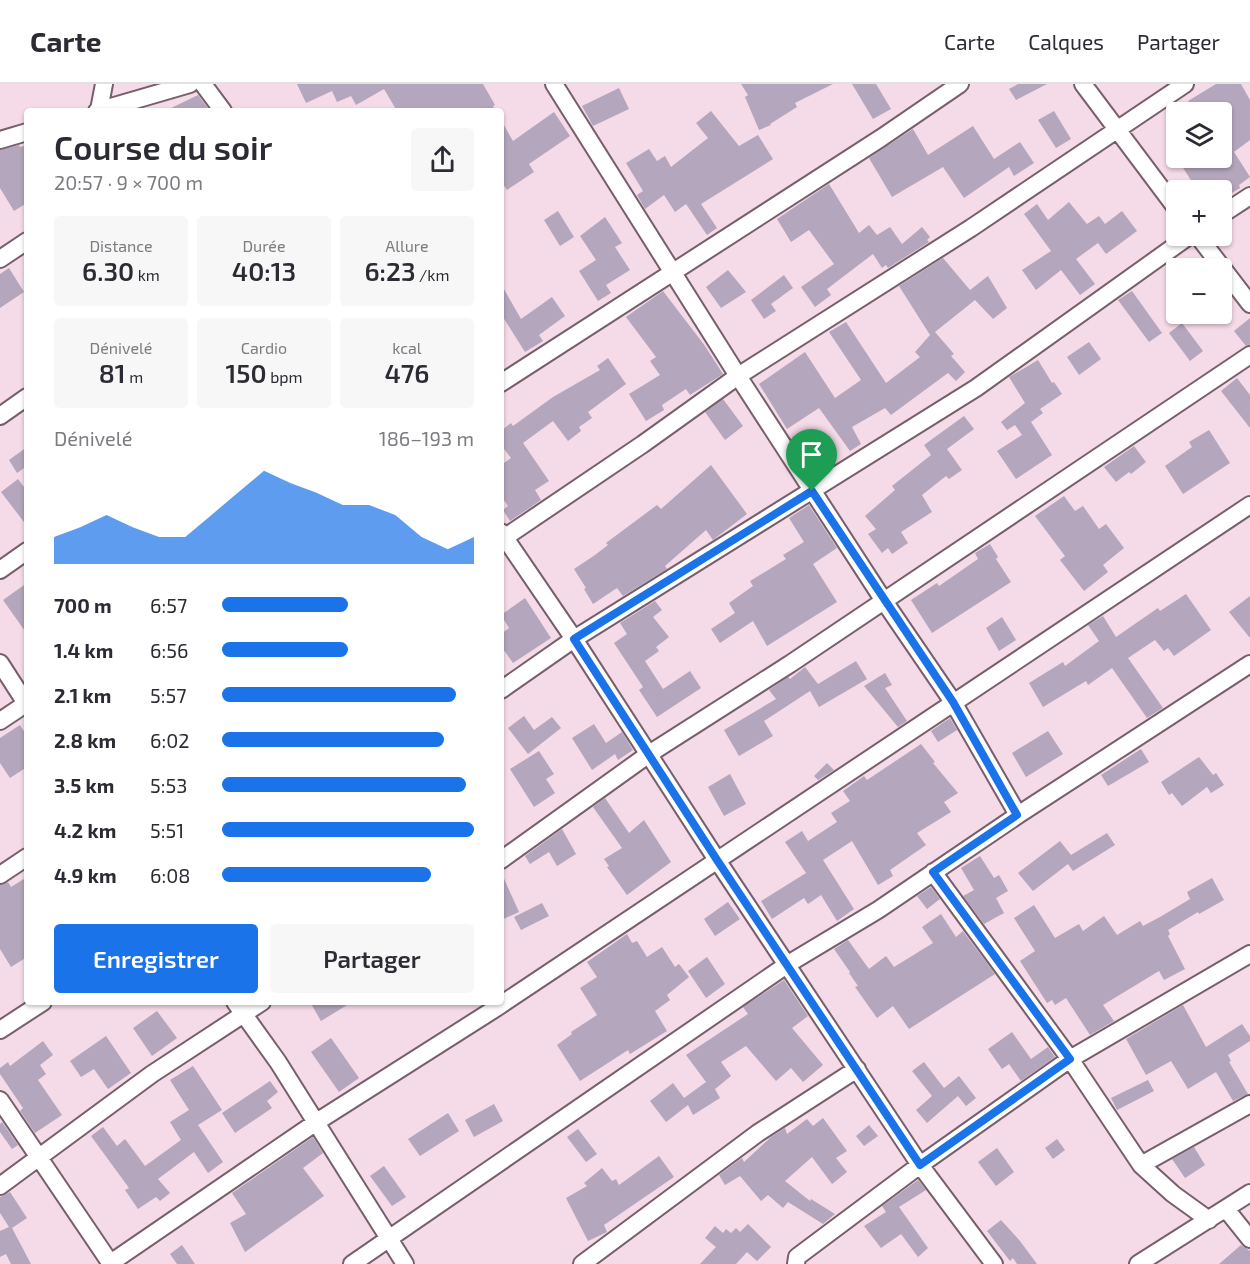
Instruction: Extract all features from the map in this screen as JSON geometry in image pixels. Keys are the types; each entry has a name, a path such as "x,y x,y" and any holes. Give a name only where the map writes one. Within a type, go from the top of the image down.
{"street":[{"path":"99,108 104,84"},
{"path":"108,108 190,84"},
{"path":"203,84 221,108"},
{"path":"554,84 812,491 953,702 1017,815"},
{"path":"504,381 881,138 960,84"},
{"path":"1083,84 1166,195"},
{"path":"504,535 643,444 738,376 971,228 1185,84"},
{"path":"0,140 24,133"},
{"path":"1232,208 1250,196"},
{"path":"0,259 24,243"},
{"path":"504,688 574,639 976,388 1175,246"},
{"path":"1205,246 1250,304"},
{"path":"504,858 649,754 790,664 1250,355"},
{"path":"0,416 24,399"},
{"path":"504,1003 1250,505"},
{"path":"504,539 574,639 717,860 920,1165 994,1264"},
{"path":"0,570 24,553"},
{"path":"0,663 24,699"},
{"path":"352,1264 788,964 878,910 1017,815 1250,664"},
{"path":"0,721 24,706"},
{"path":"0,875 24,859"},
{"path":"933,872 1070,1059 1141,1165 1173,1194 1209,1220"},
{"path":"796,1264 797,1257 920,1165 1070,1059 1250,954"},
{"path":"0,1030 38,1005"},
{"path":"0,1100 110,1264 315,1123 500,1005"},
{"path":"0,1186 239,1007 278,1062 405,1264"},
{"path":"582,1264 758,1133 857,1069"},
{"path":"1141,1165 1250,1104"},
{"path":"1138,1264 1250,1193"},
{"path":"1226,1209 1250,1239"}],"building":[{"path":"297,84 483,84 495,105 494,108 395,108 384,89 356,105 351,96 337,102 332,91 306,103"},
{"path":"741,84 833,84 795,103 797,107 771,125 759,130 745,97 748,95"},
{"path":"852,84 876,84 891,109 873,119"},
{"path":"1018,84 1047,84 1016,100 1009,89"},
{"path":"1216,84 1241,84 1250,100 1250,140 1234,152 1250,177 1232,193 1232,180 1191,180 1183,168 1232,168 1232,102 1188,101"},
{"path":"619,88 629,109 593,126 582,106"},
{"path":"198,95 208,108 171,108"},
{"path":"711,111 739,146 758,135 773,159 701,204 717,228 707,235 686,204 675,212 664,195 645,209 637,195 643,191 626,163 649,149 657,161 665,156 671,167 708,138 696,123"},
{"path":"1054,111 1071,139 1056,148 1038,120"},
{"path":"554,112 570,136 529,164 534,172 507,190 504,186 504,125 513,141"},
{"path":"973,126 994,159 1020,142 1034,163 1014,176 1009,167 964,198 943,167 892,197 869,158 913,129 928,155"},
{"path":"24,146 24,205 14,211 0,188 0,150"},
{"path":"829,184 859,233 869,225 877,235 890,227 902,244 922,227 930,237 927,240 929,242 888,268 886,265 882,268 873,254 827,289 831,295 815,307 801,287 834,264 809,230 791,242 777,219"},
{"path":"1069,202 1087,224 1099,216 1105,224 1122,211 1137,231 1106,254 1098,243 1076,259 1095,284 1080,295 1061,270 1036,290 1022,270 1051,251 1024,214 1037,204 1048,220"},
{"path":"558,211 574,237 560,246 544,220"},
{"path":"605,217 622,243 615,247 630,270 606,285 611,293 598,301 579,271 596,260 580,236"},
{"path":"943,258 970,290 988,276 1007,308 993,319 975,300 935,332 954,354 951,356 965,372 956,381 948,373 891,415 885,408 852,427 861,444 850,451 819,408 787,429 759,384 805,352 835,398 861,380 829,332 846,322 886,383 920,357 915,352 930,335 899,286"},
{"path":"9,268 24,292 0,308 0,274"},
{"path":"728,270 746,292 721,308 706,287"},
{"path":"784,275 793,288 771,304 776,311 764,319 751,300"},
{"path":"504,289 521,319 552,297 565,316 539,335 543,341 525,352 504,319"},
{"path":"663,291 705,346 723,374 690,395 686,389 662,405 664,410 646,421 629,394 660,375 650,361 656,357 626,317"},
{"path":"1132,291 1162,333 1149,342 1118,300"},
{"path":"1250,318 1250,345 1246,346 1234,331"},
{"path":"1183,324 1203,351 1190,361 1169,333"},
{"path":"1089,342 1101,359 1079,375 1067,357"},
{"path":"608,358 626,384 588,412 592,418 579,427 581,431 568,441 553,421 523,443 549,481 535,490 541,500 510,521 504,512 508,506 504,500 504,463 511,458 504,449 504,429 511,423 513,426 553,397 600,370 597,366"},
{"path":"1038,360 1052,383 1054,382 1062,394 1040,409 1043,413 1031,422 1052,455 1016,479 997,451 1022,435 1015,425 1007,430 1001,422 1025,403 1009,377"},
{"path":"1237,378 1250,395 1250,428 1221,391"},
{"path":"723,399 743,426 725,440 705,412"},
{"path":"964,416 974,429 947,449 962,470 949,479 946,476 922,495 932,512 901,532 908,543 892,554 888,548 882,553 868,534 876,529 865,516 895,490 892,486 931,455 924,445"},
{"path":"1209,430 1230,463 1183,494 1165,466 1192,447 1189,442"},
{"path":"1134,446 1146,462 1116,482 1104,467"},
{"path":"24,449 24,468 17,473 9,460"},
{"path":"711,465 747,514 713,540 706,530 665,566 667,569 623,596 617,588 593,604 574,569 657,505 661,509"},
{"path":"18,479 24,487 24,522 1,492"},
{"path":"1064,496 1075,511 1083,506 1099,529 1106,524 1124,548 1103,565 1108,572 1084,591 1060,560 1065,556 1035,516"},
{"path":"809,505 837,548 813,564 837,602 767,646 753,621 720,643 711,629 735,613 729,603 753,586 750,581 786,559 783,555 804,542 789,518"},
{"path":"990,544 998,557 996,559 1011,582 932,633 911,600 937,583 939,586 978,559 975,553"},
{"path":"24,585 24,630 3,600"},
{"path":"1186,594 1211,630 1174,656 1168,648 1164,651 1155,640 1128,658 1163,708 1147,718 1112,668 1088,685 1086,681 1043,707 1029,683 1063,662 1065,666 1099,641 1088,625 1103,616 1116,637 1158,608 1160,611"},
{"path":"1250,596 1250,638 1229,612"},
{"path":"525,598 551,638 513,663 504,650 504,632 509,628 504,620 504,613"},
{"path":"655,601 662,610 653,617 669,637 656,647 659,651 645,661 663,689 690,671 701,688 657,717 639,690 643,687 614,643 627,634 620,623"},
{"path":"1002,617 1016,640 999,651 986,628"},
{"path":"856,661 867,679 819,707 810,691 764,721 773,736 739,756 724,730 776,699 769,690 788,677 790,679 805,667 818,684"},
{"path":"885,673 892,685 885,688 907,721 898,727 864,686"},
{"path":"524,716 534,730 552,717 561,728 528,754 508,728"},
{"path":"950,718 957,730 938,742 931,731"},
{"path":"594,724 606,743 622,732 633,750 618,760 615,754 592,770 572,738"},
{"path":"20,725 24,731 24,769 10,778 0,763 0,738"},
{"path":"1048,731 1063,754 1026,777 1012,753"},
{"path":"921,744 935,762 933,763 958,793 944,802 951,812 917,833 926,845 890,870 893,876 878,885 852,841 823,860 854,909 837,921 821,895 808,904 804,898 772,919 761,901 806,873 785,842 802,831 808,841 837,822 831,813 850,801 843,791 864,776 867,780"},
{"path":"1141,749 1149,762 1108,786 1101,775"},
{"path":"539,751 554,774 546,779 555,793 534,807 510,769"},
{"path":"1199,757 1213,775 1216,773 1224,785 1211,793 1207,787 1182,806 1172,793 1169,795 1161,782"},
{"path":"827,763 834,770 818,780 814,776"},
{"path":"730,774 746,804 724,816 708,787"},
{"path":"605,798 629,833 644,820 671,862 627,895 604,859 622,848 593,807"},
{"path":"562,829 576,854 557,866 549,852 530,864 525,856"},
{"path":"1107,833 1115,845 1073,871 1068,864 1033,891 1018,873 1060,841 1071,855"},
{"path":"980,856 994,878 999,875 1008,891 996,898 1004,913 984,924 963,896 974,890 961,868"},
{"path":"1212,878 1224,900 1168,930 1170,934 1168,936 1185,969 1164,980 1159,971 1103,1005 1114,1021 1090,1035 1066,998 1055,1005 1052,1000 1047,1003 1020,961 1035,951 1014,918 1034,905 1055,938 1079,924 1083,931 1104,916 1117,935 1140,921 1143,926 1190,899 1187,892"},
{"path":"24,879 24,959 11,967 0,949 0,885 8,882 11,887"},
{"path":"504,879 519,912 504,919"},
{"path":"931,887 940,899 927,909 917,896"},
{"path":"728,902 740,919 715,936 704,919"},
{"path":"542,903 549,916 521,930 514,917"},
{"path":"941,914 956,937 963,931 995,974 909,1029 893,1006 877,1018 855,987 858,986 834,949 848,940 869,969 886,956 894,967 933,943 922,927"},
{"path":"627,934 632,943 637,941 647,957 662,947 675,967 679,964 689,977 667,995 670,1000 655,1011 667,1031 630,1054 628,1050 580,1081 557,1045 572,1034 571,1032 597,1015 580,988 597,977 587,962"},
{"path":"707,957 725,984 706,998 688,971"},
{"path":"784,980 808,1016 792,1028 823,1065 803,1082 791,1068 776,1081 746,1046 721,1062 731,1076 715,1089 720,1098 693,1115 688,1105 666,1122 650,1101 673,1083 684,1098 706,1082 686,1055 748,1014 743,1007"},
{"path":"312,1005 347,1005 321,1021"},
{"path":"1183,1005 1206,1047 1242,1024 1250,1036 1250,1041 1228,1055 1231,1061 1229,1062 1248,1094 1233,1101 1216,1072 1188,1089 1171,1061 1146,1075 1126,1039"},
{"path":"157,1011 177,1038 152,1056 133,1028"},
{"path":"1012,1032 1031,1059 1048,1047 1055,1057 1021,1081 1009,1064 1002,1069 988,1049"},
{"path":"106,1036 131,1073 108,1089 94,1069 81,1077 70,1061"},
{"path":"331,1038 359,1078 339,1092 311,1052"},
{"path":"43,1041 53,1055 40,1065 46,1074 38,1080 62,1115 35,1133 20,1111 23,1108 0,1074 0,1068 8,1062 10,1066"},
{"path":"924,1062 944,1088 959,1076 976,1098 966,1106 958,1096 927,1123 916,1110 932,1096 912,1071"},
{"path":"193,1066 222,1110 198,1125 223,1162 208,1173 194,1152 158,1179 170,1193 160,1201 156,1197 138,1209 125,1190 129,1188 91,1136 103,1127 117,1146 125,1139 145,1166 181,1140 170,1122 189,1110 170,1080"},
{"path":"1148,1080 1154,1091 1117,1110 1111,1098"},
{"path":"270,1081 278,1092 267,1101 272,1108 235,1133 222,1113"},
{"path":"494,1104 503,1121 474,1137 465,1120"},
{"path":"448,1113 459,1131 420,1156 408,1139"},
{"path":"823,1118 847,1151 836,1158 847,1172 832,1184 812,1157 785,1181 810,1201 811,1199 835,1214 823,1224 788,1202 783,1208 768,1195 761,1201 740,1176 725,1185 719,1175 742,1158 744,1162 771,1137 785,1128 787,1134 807,1119 813,1126"},
{"path":"2,1122 18,1145 12,1149 0,1132"},
{"path":"869,1125 878,1136 864,1146 856,1136"},
{"path":"578,1129 597,1154 586,1162 567,1137"},
{"path":"313,1137 323,1153 303,1168 324,1196 245,1252 230,1223 246,1214 232,1193"},
{"path":"1057,1139 1065,1150 1053,1159 1045,1148"},
{"path":"1194,1147 1205,1165 1185,1178 1172,1159"},
{"path":"997,1148 1014,1172 996,1186 978,1162"},
{"path":"659,1156 674,1177 604,1225 607,1232 588,1241 566,1198 587,1186 584,1183 602,1168 612,1181 616,1179 619,1185"},
{"path":"384,1166 406,1197 392,1206 370,1176"},
{"path":"918,1180 926,1190 899,1207 928,1248 918,1257 901,1234 881,1248 864,1226 886,1212 882,1206"},
{"path":"10,1192 27,1218 12,1228 31,1264 11,1264 6,1254 0,1257 0,1231 9,1227 0,1213 0,1197"},
{"path":"1001,1220 1037,1264 1017,1264 1013,1258 1010,1261 987,1231"},
{"path":"748,1224 771,1247 757,1261 747,1252 736,1264 700,1264 716,1247 705,1238 715,1226 723,1233 726,1229 731,1233 736,1228 740,1232"},
{"path":"182,1245 195,1264 177,1264 170,1254"},
{"path":"1241,1245 1250,1251 1250,1264 1219,1264"}],"route":[{"path":"812,491 953,702 1017,815 933,872 1070,1059 920,1165 717,860 574,639 812,491"}]}
